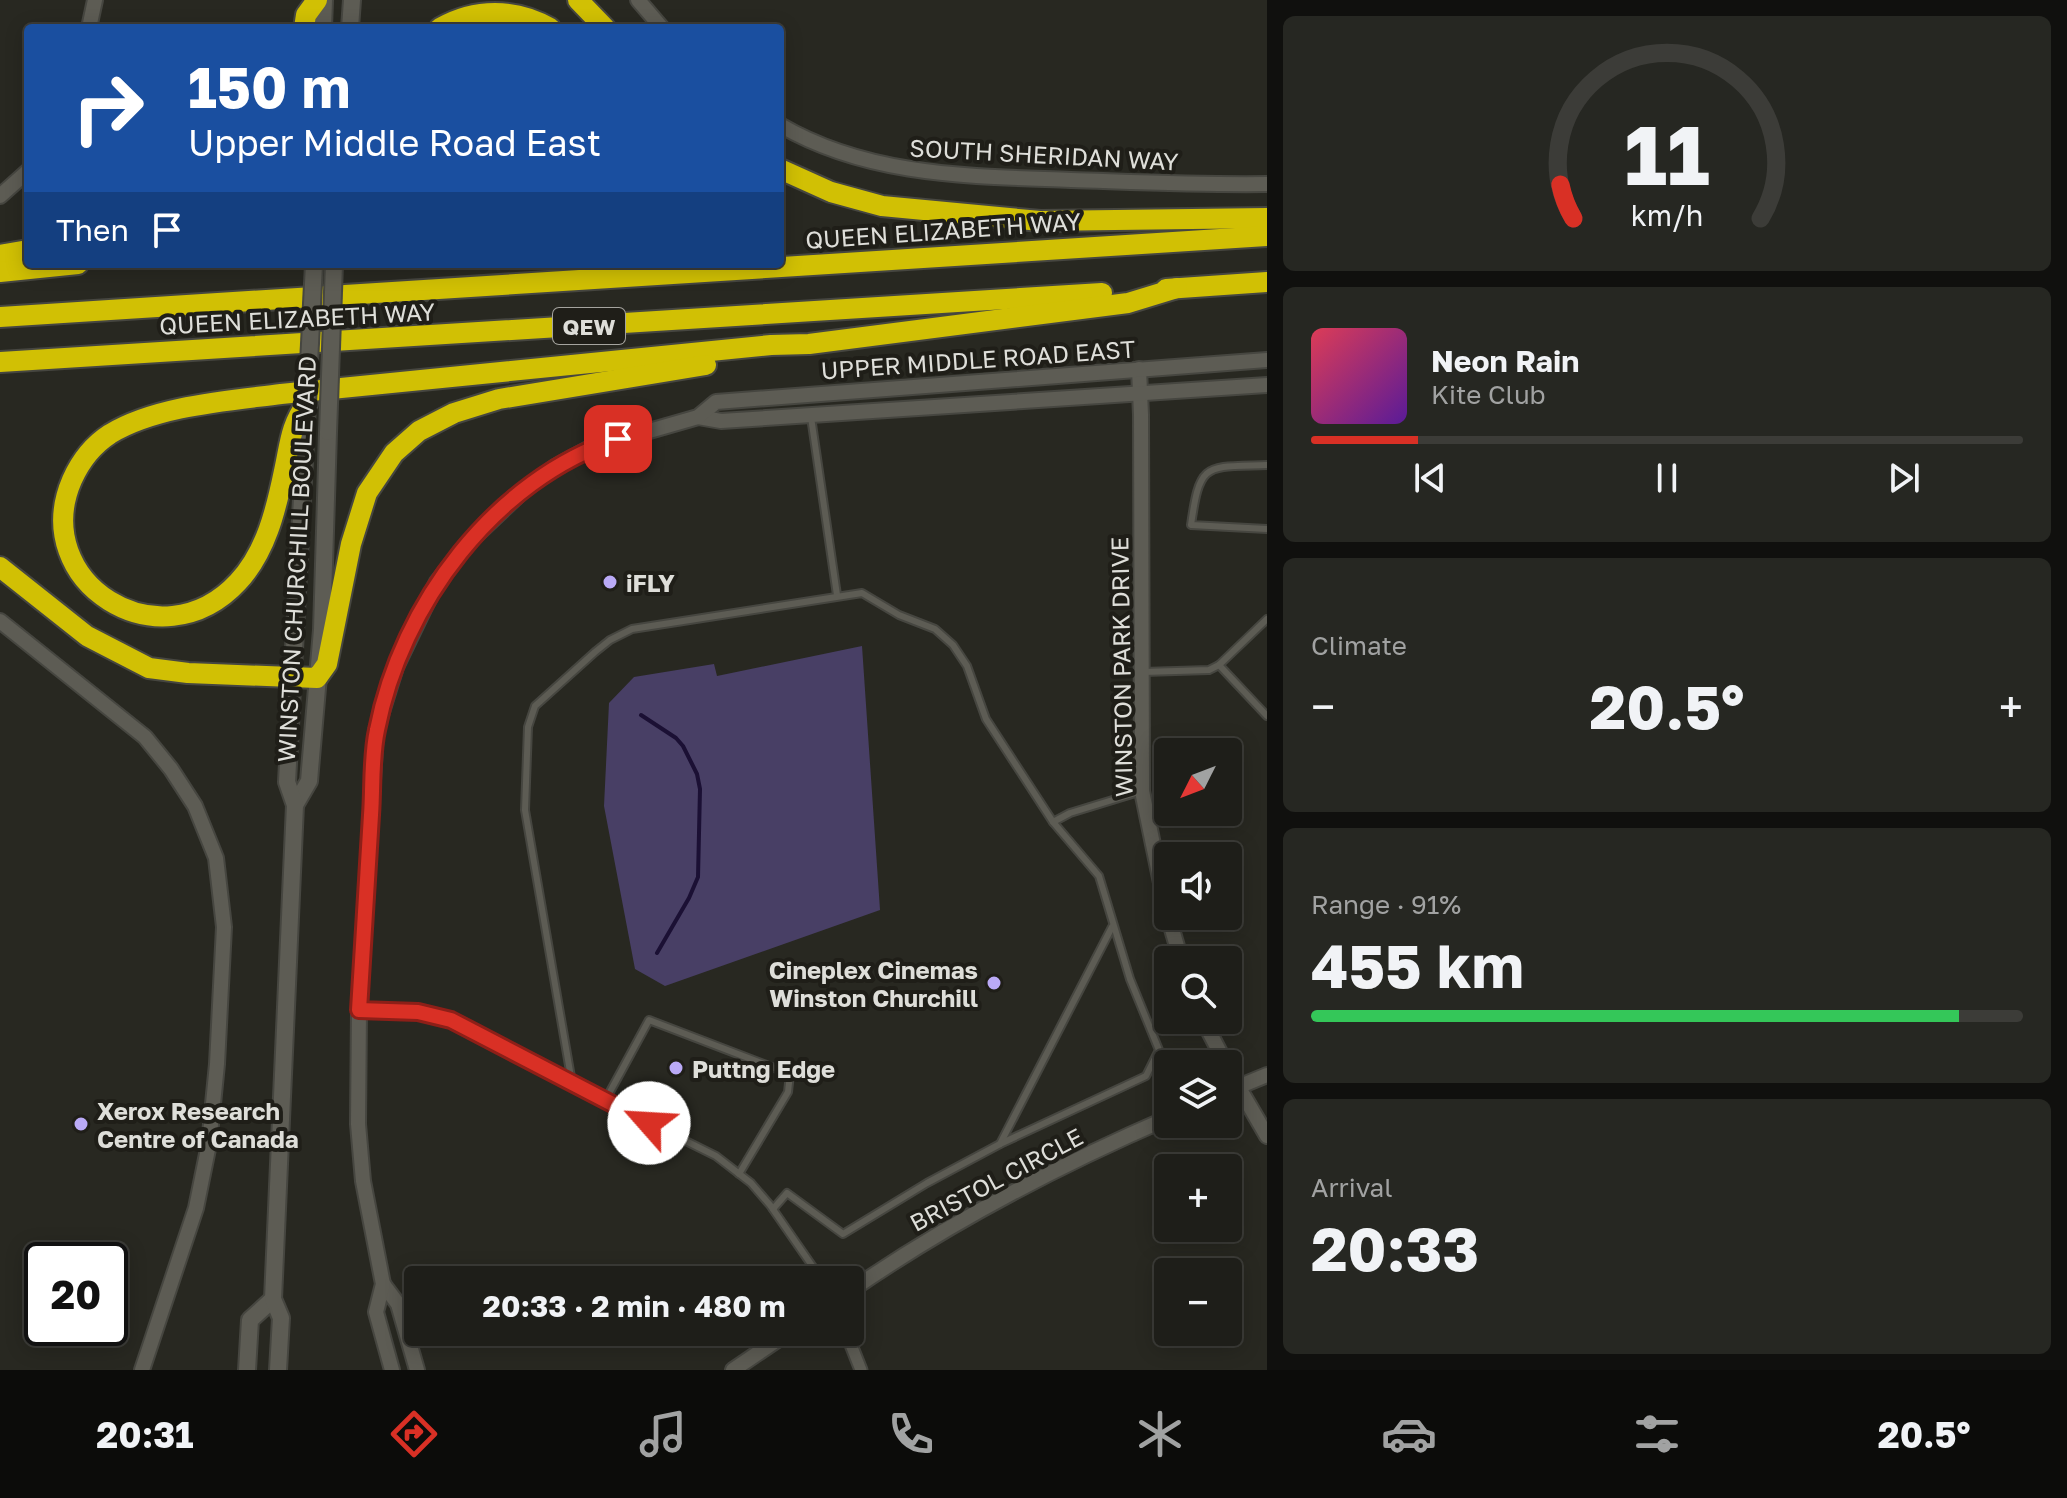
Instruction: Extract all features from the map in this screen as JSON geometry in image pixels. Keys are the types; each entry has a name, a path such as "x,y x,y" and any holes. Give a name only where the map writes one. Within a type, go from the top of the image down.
{"highway":[{"path":"305,24 306,15 317,0"},
{"path":"578,0 601,24"},
{"path":"449,24 468,15 500,13 512,13 540,24"},
{"path":"784,171 831,192 898,208 1040,221 1267,218"},
{"name":"QUEEN ELIZABETH WAY","path":"784,267 1267,236"},
{"path":"0,255 24,251"},
{"path":"0,272 39,268"},
{"name":"QUEEN ELIZABETH WAY","path":"0,317 766,268"},
{"name":"QUEEN ELIZABETH WAY","path":"0,362 1267,282"},
{"path":"307,403 294,422 299,434 263,543 237,583 211,604 174,617 148,617 102,596 77,566 68,546 64,522 66,497 73,477 85,456 103,439 138,421 229,401 281,394 771,345 809,344 1128,303 1177,288"},
{"path":"0,567 87,636 139,664 188,673 317,678 327,664 351,544 367,493 394,453 419,431 454,413 499,399 773,354 809,344"}],"main road":[{"path":"323,24 324,0"},
{"path":"350,24 352,0"},
{"name":"WINSTON CHURCHILL BOULEVARD","path":"307,403 314,268"},
{"name":"WINSTON CHURCHILL BOULEVARD","path":"295,805 309,781 322,630 334,268"},
{"name":"WINSTON CHURCHILL BOULEVARD","path":"278,1370 281,1318 273,1299 295,805 287,782 299,434"},
{"path":"247,1370 250,1320 273,1299"}],"street":[{"path":"90,24 95,0"},
{"path":"638,0 659,24"},
{"name":"SOUTH SHERIDAN WAY","path":"784,127 827,148 898,169 996,177 1267,184"},
{"path":"0,196 24,175"},
{"name":"UPPER MIDDLE ROAD EAST","path":"392,1370 376,1312 383,1284 363,1181 358,1124 359,1010 376,731 396,667 437,582 466,545 525,489 555,467 590,448 698,417 716,402 1267,360"},
{"name":"WINSTON PARK DRIVE","path":"1139,369 1142,791 1177,946"},
{"name":"UPPER MIDDLE ROAD EAST","path":"698,417 721,421 1267,385"},
{"path":"0,621 145,737 195,806 216,858 224,927 217,1064 209,1144 196,1208 142,1370"},
{"path":"1242,1085 1267,1075"},
{"path":"1242,1101 1267,1136"},
{"name":"BRISTOL CIRCLE","path":"864,1281 911,1249 1021,1188 1154,1125"},
{"name":"UPPER MIDDLE ROAD EAST","path":"383,1284 398,1304 417,1370"},
{"path":"733,1370 768,1346"},
{"path":"852,1346 861,1370"}],"lane":[{"path":"810,414 837,595"},
{"path":"1267,465 1221,466 1208,470 1201,476 1196,489 1191,525 1267,529"},
{"path":"572,1083 525,810 530,716 535,706 610,640 632,629 862,593 899,615 935,629 953,645 967,666 986,719 1053,822 1099,876 1130,979 1159,1050 1146,1076 1000,1144 927,1183 843,1234 787,1193 773,1209"},
{"path":"1142,672 1209,670 1219,665 1267,619"},
{"path":"1219,665 1267,716"},
{"path":"1053,822 1070,813 1142,791"},
{"path":"1000,1144 1113,926"},
{"path":"359,1010 418,1012 451,1020 716,1156 751,1183 812,1266"},
{"path":"605,1101 649,1020 790,1074 788,1092 739,1174"}],"shaded area":[{"path":"862,646 880,910 665,986 635,969 604,806 609,703 634,677 714,664 717,676"}],"waterway":[{"path":"641,715 683,746 697,774 700,789 698,877 657,953"}],"place":[{"name":"iFLY","path":"610,582"},
{"name":"Cineplex Cinemas Winston Churchill","path":"994,983"},
{"name":"Puttng Edge","path":"676,1068"},
{"name":"Xerox Research Centre of Canada","path":"81,1124"}],"route":[{"path":"618,439 590,448 555,467 525,489 466,545 437,582 396,667 376,731 359,1010 418,1012 451,1020 649,1123"}]}
